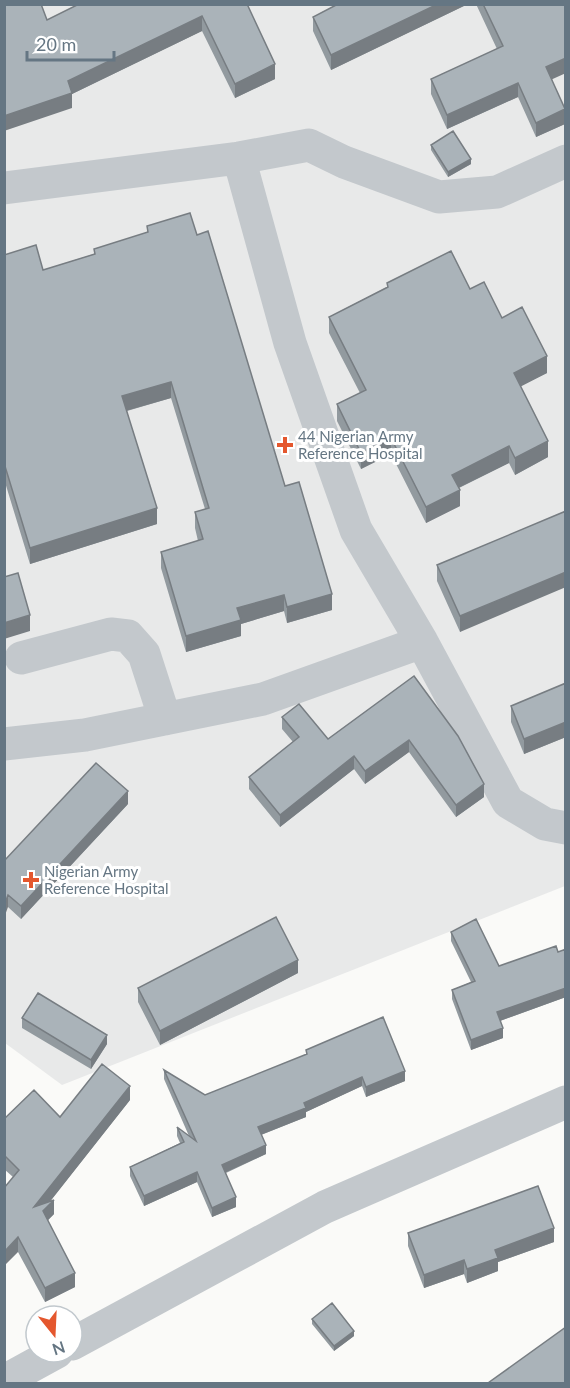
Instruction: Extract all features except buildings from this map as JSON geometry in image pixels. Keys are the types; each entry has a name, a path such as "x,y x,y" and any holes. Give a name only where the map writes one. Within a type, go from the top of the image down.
{"street":[{"path":"4,188 240,158 309,145 344,162 440,197 497,192 566,161"},
{"path":"240,158 290,343 356,530 422,642 508,802 545,824 566,828"},
{"path":"21,658 111,634 128,636 144,654 165,719"},
{"path":"4,744 85,735 262,699 422,642"},
{"path":"84,1338 325,1207 566,1102"},
{"path":"4,1380 34,1364"}],"shaded area":[{"name":"44 Nigerian Army Reference Hospital","path":"5,5 565,5 565,886 62,1085 5,1043"}],"place":[{"name":"44 Nigerian Army Reference Hospital","path":"285,445"},
{"name":"Nigerian Army Reference Hospital","path":"31,880"}]}
